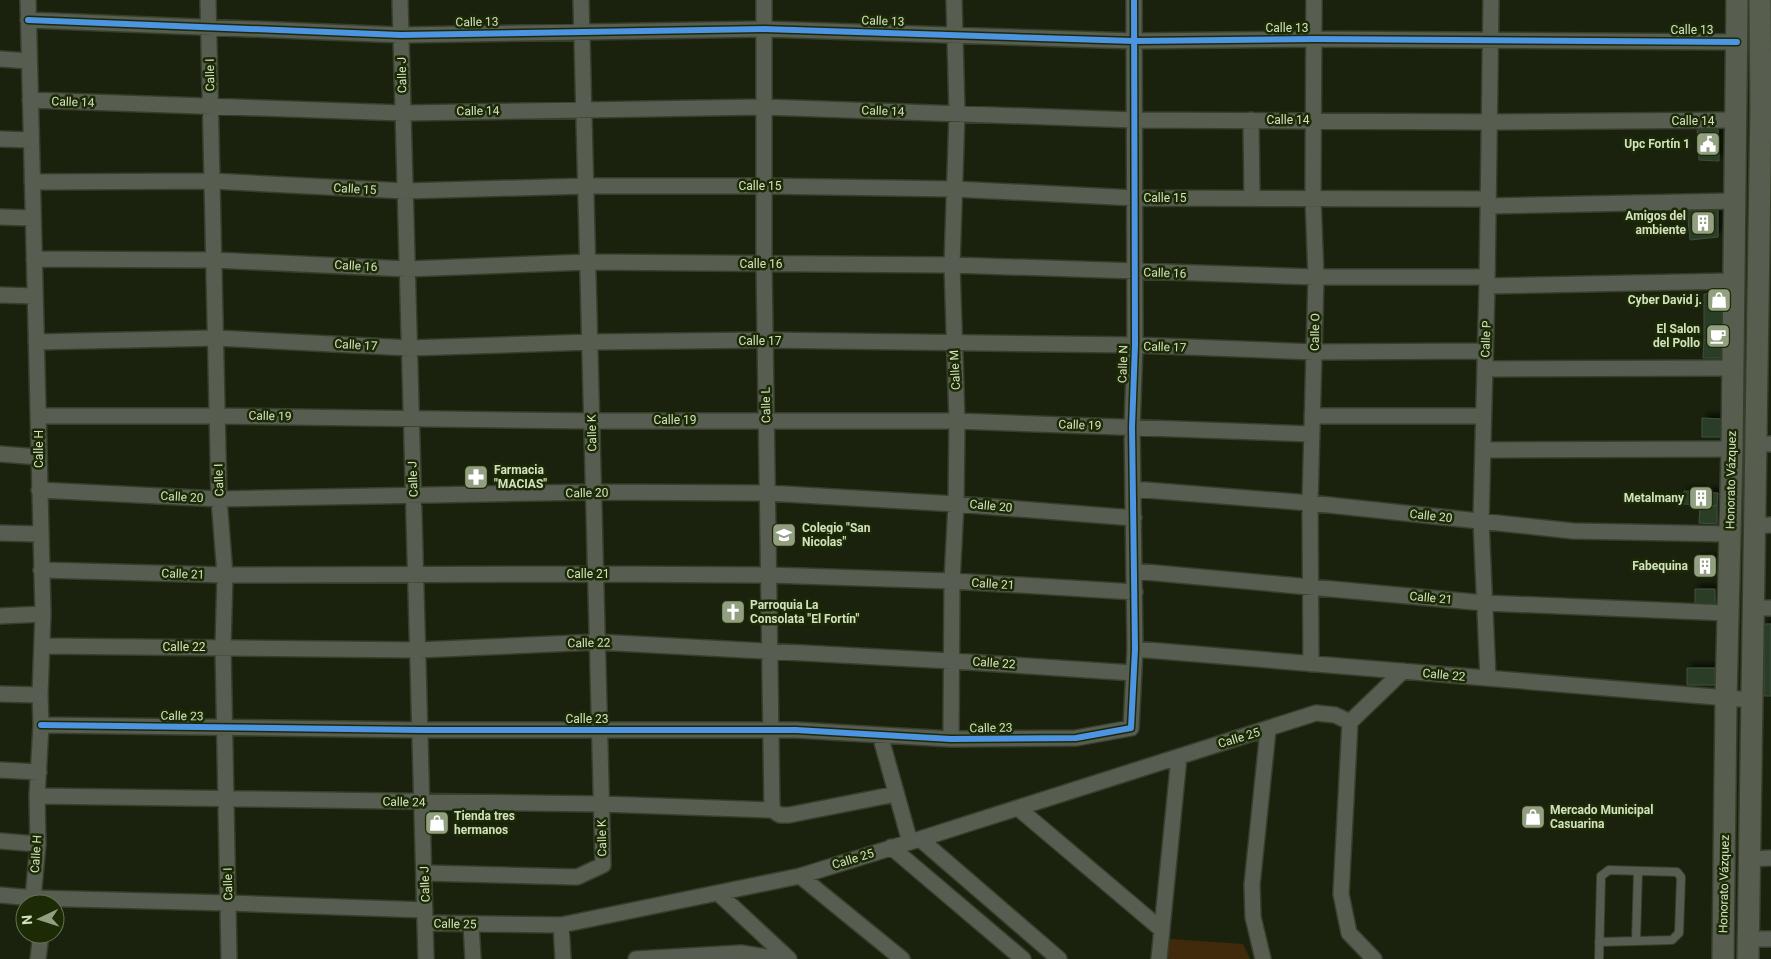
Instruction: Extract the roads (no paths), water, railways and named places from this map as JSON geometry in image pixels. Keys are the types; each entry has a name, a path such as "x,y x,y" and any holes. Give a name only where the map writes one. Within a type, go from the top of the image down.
{"street":[{"name":"Calle H","path":"28,0 43,614 40,695 41,725 37,796 42,894"},
{"name":"Calle I","path":"208,0 220,499 225,575 223,647 229,959"},
{"name":"Calle J","path":"400,0 426,959"},
{"name":"Calle K","path":"424,873 577,877 603,865 582,0"},
{"name":"Calle L","path":"764,0 764,264 772,810"},
{"name":"Calle M","path":"951,739 952,581 956,504 957,421 952,265 957,113 954,0"},
{"name":"Calle N","path":"1131,728 1136,649 1132,427 1135,345 1134,0"},
{"name":"Calle O","path":"1311,664 1310,503 1316,277 1312,120 1314,0"},
{"name":"Calle P","path":"1488,678 1481,521 1484,450 1483,416 1491,0"},
{"name":"Honorato Vázquez","path":"1723,959 1726,698 1732,449 1737,0"},
{"name":"Honorato Vázquez","path":"1749,949 1761,859 1752,700 1762,608 1764,444 1766,42 1760,0"},
{"name":"Calle 13","path":"28,20 401,35 764,29 1134,41 1313,39 1737,42"},
{"path":"0,59 29,61"},
{"name":"Calle 14","path":"30,100 403,113 764,107 1134,120 1490,122 1736,120"},
{"path":"1251,120 1252,198"},
{"path":"0,139 31,140"},
{"name":"Calle 15","path":"32,182 212,180 405,191 586,186 764,186 954,189 1135,198 1313,198 1488,202 1735,201"},
{"path":"0,217 33,218"},
{"name":"Calle 16","path":"34,259 214,260 408,269 588,262 952,265 1487,282 1734,281"},
{"path":"0,295 35,296"},
{"name":"Calle 17","path":"36,342 216,338 410,348 590,342 765,340 1135,345 1314,352 1485,351"},
{"path":"1485,369 1733,368"},
{"name":"Calle 19","path":"39,416 218,416 592,421 957,421 1311,434"},
{"path":"1312,416 1483,416"},
{"path":"1484,450 1732,449"},
{"path":"0,454 39,457"},
{"name":"Calle 20","path":"39,490 220,499 594,492 767,493 956,504 1134,518"},
{"name":"Calle 20","path":"1133,490 1310,503 1573,531 1730,534"},
{"path":"0,533 40,534"},
{"name":"Calle 21","path":"41,570 225,575 769,575 952,581 1135,592"},
{"name":"Calle 21","path":"1134,571 1485,603 1728,613"},
{"path":"0,616 43,614"},
{"name":"Calle 22","path":"43,646 418,650 597,642 952,660 1134,673"},
{"name":"Calle 22","path":"1136,649 1752,700"},
{"path":"1374,959 1349,933 1340,894 1350,722 1403,671"},
{"path":"0,694 40,695"},
{"name":"Calle 25","path":"65,900 228,903 426,917 471,924 561,926 800,876 1268,730 1316,713 1335,715 1350,722"},
{"name":"Calle 23","path":"41,725 420,730 771,730 951,739 1076,738 1131,728"},
{"path":"1263,959 1253,917 1252,885 1268,730"},
{"path":"880,735 896,794 915,840 1059,959"},
{"path":"1158,959 1178,757"},
{"path":"0,770 38,772"},
{"path":"772,810 780,815 789,815 896,794"},
{"name":"Calle 24","path":"37,796 601,804 772,810"},
{"path":"1018,808 1162,930"},
{"path":"0,841 38,844"},
{"path":"890,847 1023,959"},
{"path":"800,876 902,959"},
{"path":"718,893 789,959"},
{"name":"Calle 25","path":"0,895 15,897"},
{"path":"471,924 473,959"},
{"path":"561,926 563,959"},
{"path":"1749,949 1771,939"},
{"path":"38,959 40,944"},
{"path":"636,959 741,953 780,959"}],"lane":[{"path":"1598,959 1601,876 1609,870 1677,872 1681,877 1679,933 1672,940 1600,942"},
{"path":"1636,941 1638,871"}],"place":[{"name":"Upc Fortín 1","path":"1708,144"},
{"name":"Amigos del ambiente","path":"1703,223"},
{"name":"Cyber David j.","path":"1719,300"},
{"name":"El Salon del Pollo","path":"1718,336"},
{"name":"Farmacia \"MACIAS\"","path":"476,477"},
{"name":"Metalmany","path":"1701,498"},
{"name":"Colegio \"San Nicolas\"","path":"784,535"},
{"name":"Fabequina","path":"1705,566"},
{"name":"Parroquia La Consolata \"El Fortín\"","path":"733,612"},
{"name":"Mercado Municipal Casuarina","path":"1533,817"},
{"name":"Tienda tres hermanos","path":"437,823"}]}
